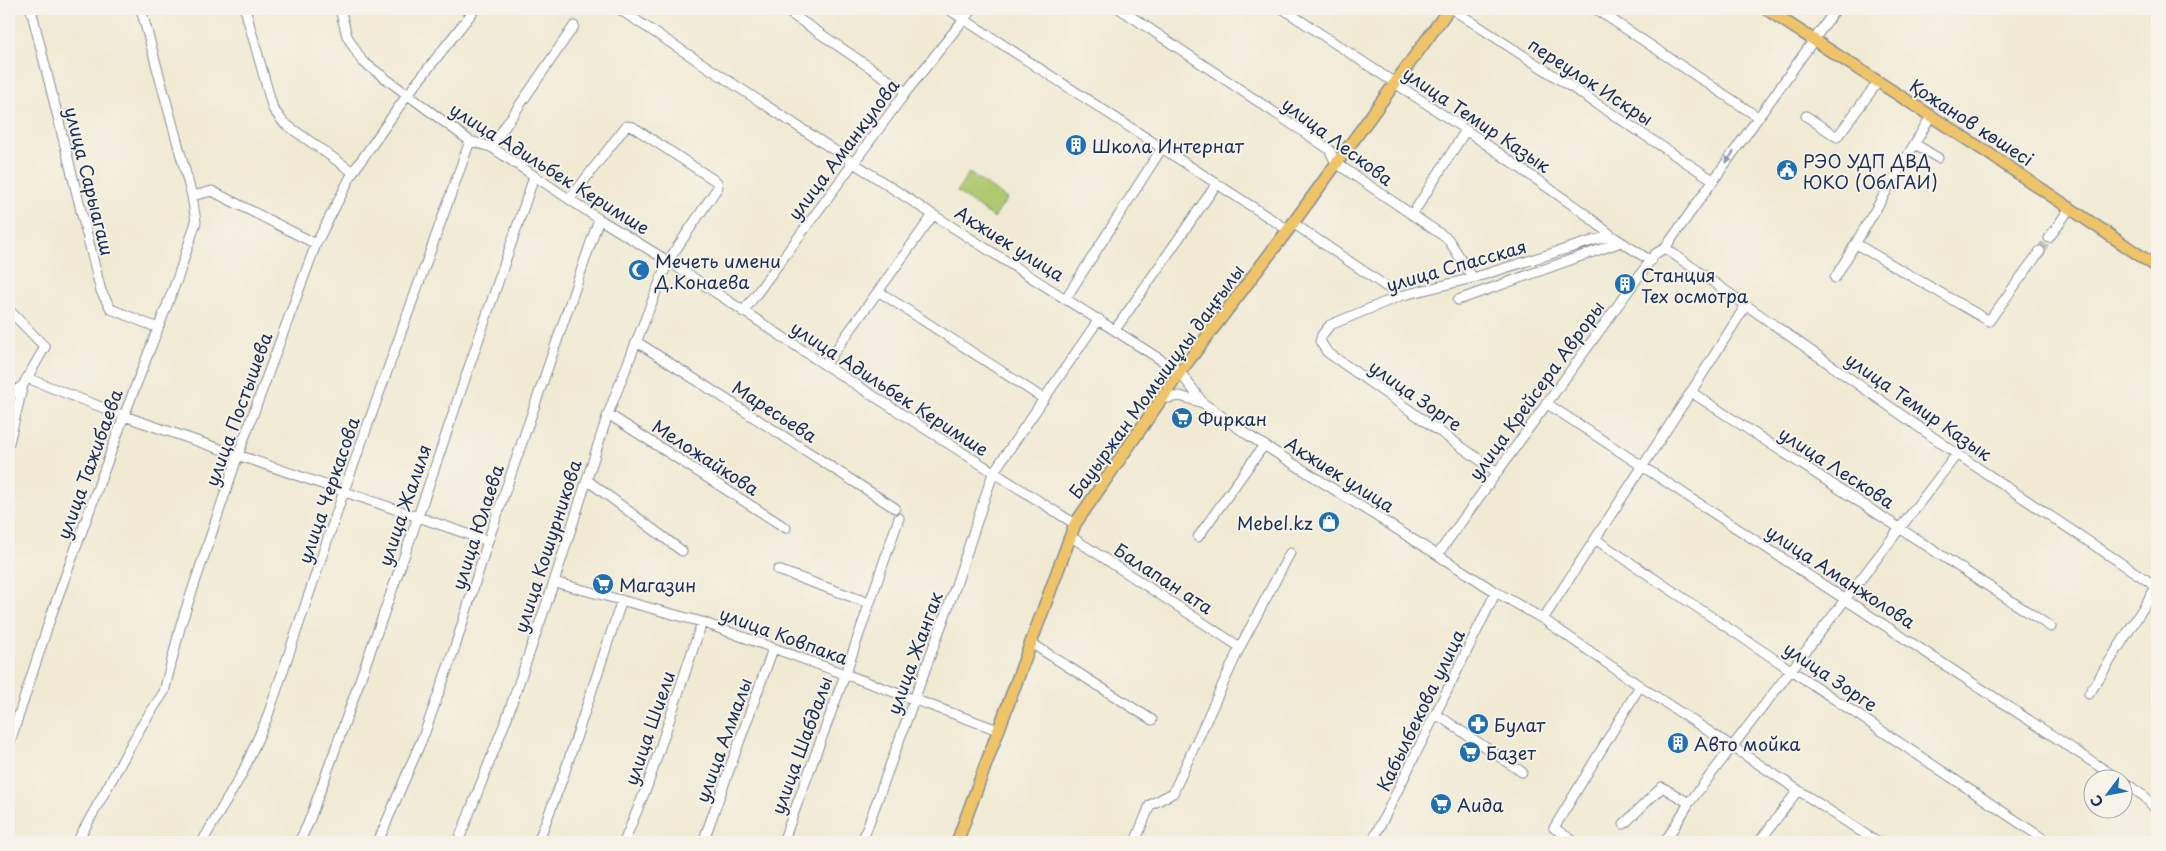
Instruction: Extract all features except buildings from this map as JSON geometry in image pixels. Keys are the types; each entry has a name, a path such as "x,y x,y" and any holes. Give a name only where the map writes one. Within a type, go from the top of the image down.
{"main road":[{"name":"Бауыржан Момышұлы даңғылы","path":"957,842 1075,524 1160,399 1291,226 1394,82 1450,9"},
{"name":"Қожанов көшесі","path":"1766,9 1932,116 2157,267"}],"street":[{"name":"улица Сарыагаш","path":"31,9 101,291 111,309 158,328"},
{"name":"улица Тажибаева","path":"9,744 52,612 124,416 178,277 196,222 192,196 142,9"},
{"path":"245,9 272,109 284,123 353,172"},
{"name":"улица Адильбек Керимше","path":"342,9 347,36 362,61 470,141 491,146 598,219 668,261 825,365 1075,524"},
{"name":"улица Постышева","path":"77,842 142,725 164,692 181,624 238,455 316,244 353,172 408,94 475,9"},
{"name":"Акжиек улица","path":"619,9 933,215 1180,372 1203,403 1264,445 1496,592 1543,619 1640,686 1877,842"},
{"path":"784,9 906,92"},
{"path":"948,9 1216,185 1291,226 1400,296"},
{"name":"улица Аманкулова","path":"743,312 906,92 972,9"},
{"name":"улица Лескова","path":"1120,9 1329,149 1336,163 1448,239 1473,278"},
{"name":"улица Темир Казык","path":"1283,9 1466,130 1584,213 1612,236 1650,261"},
{"name":"переулок Искры","path":"1450,9 1713,180"},
{"path":"1596,9 1758,117"},
{"path":"1812,39 1836,9"},
{"path":"491,146 574,26"},
{"name":"улица Крейсера Авроры","path":"1438,554 1655,254 1665,248 1812,39"},
{"path":"1806,116 1837,137 1878,82"},
{"path":"1836,278 1932,116"},
{"name":"улица Кошурникова","path":"458,842 506,720 554,582 608,414 636,342 668,261 718,187 718,182 633,127 626,126 570,199"},
{"path":"1412,215 1466,130"},
{"name":"улица Черкасова","path":"202,842 242,774 267,718 344,491 470,141"},
{"path":"1915,144 1938,158"},
{"path":"1066,298 1162,148"},
{"name":"улица Жалиля","path":"299,842 308,824 330,764 534,177"},
{"path":"1116,330 1216,185"},
{"path":"192,196 212,191 316,244"},
{"path":"2049,238 2070,208"},
{"path":"825,365 933,215"},
{"name":"улица Юлаева","path":"378,842 425,732 598,219"},
{"name":"улица Спасская","path":"1320,341 1322,334 1330,325 1400,296 1473,278 1612,236"},
{"path":"1458,300 1621,242"},
{"path":"1856,244 1989,321 2040,251"},
{"name":"улица Темир Казык","path":"1665,248 1957,454 2157,586"},
{"path":"878,291 1044,399"},
{"path":"1543,619 1746,305"},
{"path":"9,310 45,347 25,382 9,443"},
{"name":"улица Жангак","path":"862,842 956,588 993,473 1099,319"},
{"name":"улица Зорге","path":"1320,341 1327,352 1497,472"},
{"name":"Маресьева","path":"636,342 895,508"},
{"path":"25,382 488,542"},
{"path":"9,396 25,382"},
{"name":"улица Лескова","path":"1691,392 2051,627"},
{"path":"1160,399 1176,396 1203,403"},
{"name":"улица Аманжолова","path":"1546,403 2103,768"},
{"name":"Меложайкова","path":"608,414 786,528"},
{"path":"1198,537 1264,445"},
{"path":"1665,842 1690,803 1957,454"},
{"path":"586,480 682,551"},
{"name":"улица Шабдалы","path":"783,842 899,518"},
{"name":"Балапан ата","path":"1070,536 1240,647"},
{"name":"улица Зорге","path":"1595,539 2048,842"},
{"path":"1135,842 1150,805 1172,793 1240,647 1290,553"},
{"path":"778,570 869,603"},
{"name":"улица Ковпака","path":"554,582 702,622 998,730"},
{"path":"2089,694 2157,586"},
{"name":"Кабылбекова улица","path":"1372,842 1496,592"},
{"path":"538,842 566,771 622,600"},
{"name":"улица Шиели","path":"624,842 648,784 702,622"},
{"path":"1031,643 1152,720"},
{"name":"улица Алмалы","path":"703,842 773,649"},
{"path":"1575,842 1554,828 1640,686"},
{"path":"1436,714 1522,772"},
{"path":"1624,824 1662,786 1690,803"},
{"path":"2134,789 2145,797 2157,811"},
{"path":"1759,842 1798,790"}],"green space":[{"path":"969,173 1007,199 994,218 957,192"}],"tunnel":[{"path":"2040,251 2049,238"}],"place":[{"name":"Школа Интернат","path":"1076,145"},
{"name":"РЭО УДП ДВД ЮКО (ОблГАИ)","path":"1787,170"},
{"name":"Мечеть имени Д.Конаева","path":"639,270"},
{"name":"Станция Тех осмотра","path":"1625,284"},
{"name":"Фиркан","path":"1182,418"},
{"name":"Mebel.kz","path":"1329,522"},
{"name":"Магазин","path":"603,584"},
{"name":"Булат","path":"1478,724"},
{"name":"Авто мойка","path":"1678,743"},
{"name":"Базет","path":"1470,752"},
{"name":"Аида","path":"1441,804"}]}
